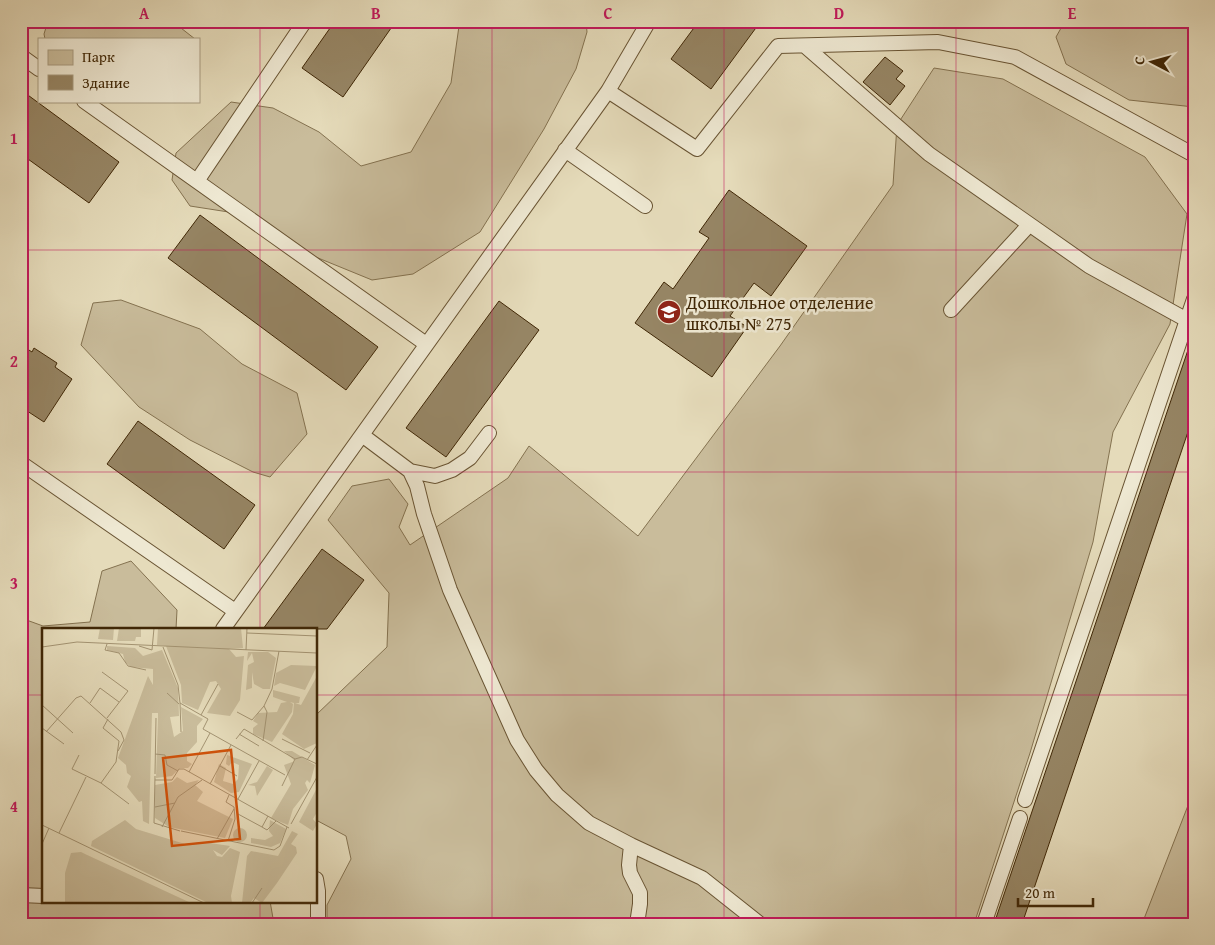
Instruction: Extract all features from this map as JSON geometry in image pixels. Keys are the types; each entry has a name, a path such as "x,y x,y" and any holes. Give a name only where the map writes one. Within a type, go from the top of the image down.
{"lane":[{"path":"197,181 305,21"},
{"path":"224,628 608,91 649,21"},
{"path":"608,91 697,149 778,46 938,42 1015,58 1194,155"},
{"path":"805,46 928,154 1089,266 1187,320"},
{"path":"21,56 38,68"},
{"path":"85,102 426,344"},
{"path":"565,150 645,206"},
{"path":"952,310 1029,225"},
{"path":"1026,800 1194,299"},
{"path":"362,435 410,471 434,476 452,470 470,458 489,433"},
{"path":"21,463 235,611"},
{"path":"410,471 417,486 424,514 450,590 517,740 536,770 557,795 590,823 631,845 702,878 760,924"},
{"path":"984,924 1020,818"},
{"path":"631,845 630,873 640,893 636,924"},
{"path":"21,895 42,896"},
{"path":"318,902 318,924"}],"path":[{"path":"21,243 25,246"}],"green space":[{"path":"48,21 172,21 194,38 45,38 44,34"},
{"path":"457,21 586,21 587,32 576,69 544,129 480,232 413,274 372,280 301,251 235,213 190,206 172,180 176,153 231,102 273,108 319,132 361,166 411,152 451,83 459,26"},
{"path":"1065,21 1194,21 1194,107 1129,100 1066,64 1056,37"},
{"path":"934,68 1003,79 1145,157 1187,214 1170,324 1113,432 1093,542 1030,753 974,924 327,924 327,905 351,859 346,836 318,821 318,713 387,647 389,593 328,520 352,486 389,479 408,504 399,527 410,545 508,478 529,446 638,536 780,346 893,185 897,125"},
{"path":"121,300 200,329 242,364 297,393 307,434 270,477 253,472 190,440 139,407 81,345 93,303"},
{"path":"131,561 177,610 176,628 42,628 42,902 270,902 274,924 21,924 21,618 43,626 90,622 102,571"},
{"path":"1194,790 1194,924 1142,924"}],"building":[{"path":"335,21 396,21 343,97 302,68"},
{"path":"699,21 761,21 711,89 671,59"},
{"path":"885,57 903,71 896,79 905,86 890,105 863,82"},
{"path":"21,90 119,162 89,203 21,154"},
{"path":"729,190 807,246 771,296 754,283 730,316 747,327 712,377 635,323 664,282 673,289 709,238 699,232"},
{"path":"200,215 378,347 346,390 168,258"},
{"path":"499,301 539,330 446,457 406,428"},
{"path":"1190,344 1194,345 1194,414 1022,924 994,924"},
{"path":"21,345 32,352 34,348 57,363 55,367 72,379 44,422 21,407"},
{"path":"138,421 255,505 224,549 107,464"},
{"path":"322,549 364,580 327,629 264,628"}],"place":[{"name":"Дошкольное отделение школы № 275","path":"669,312"}]}
